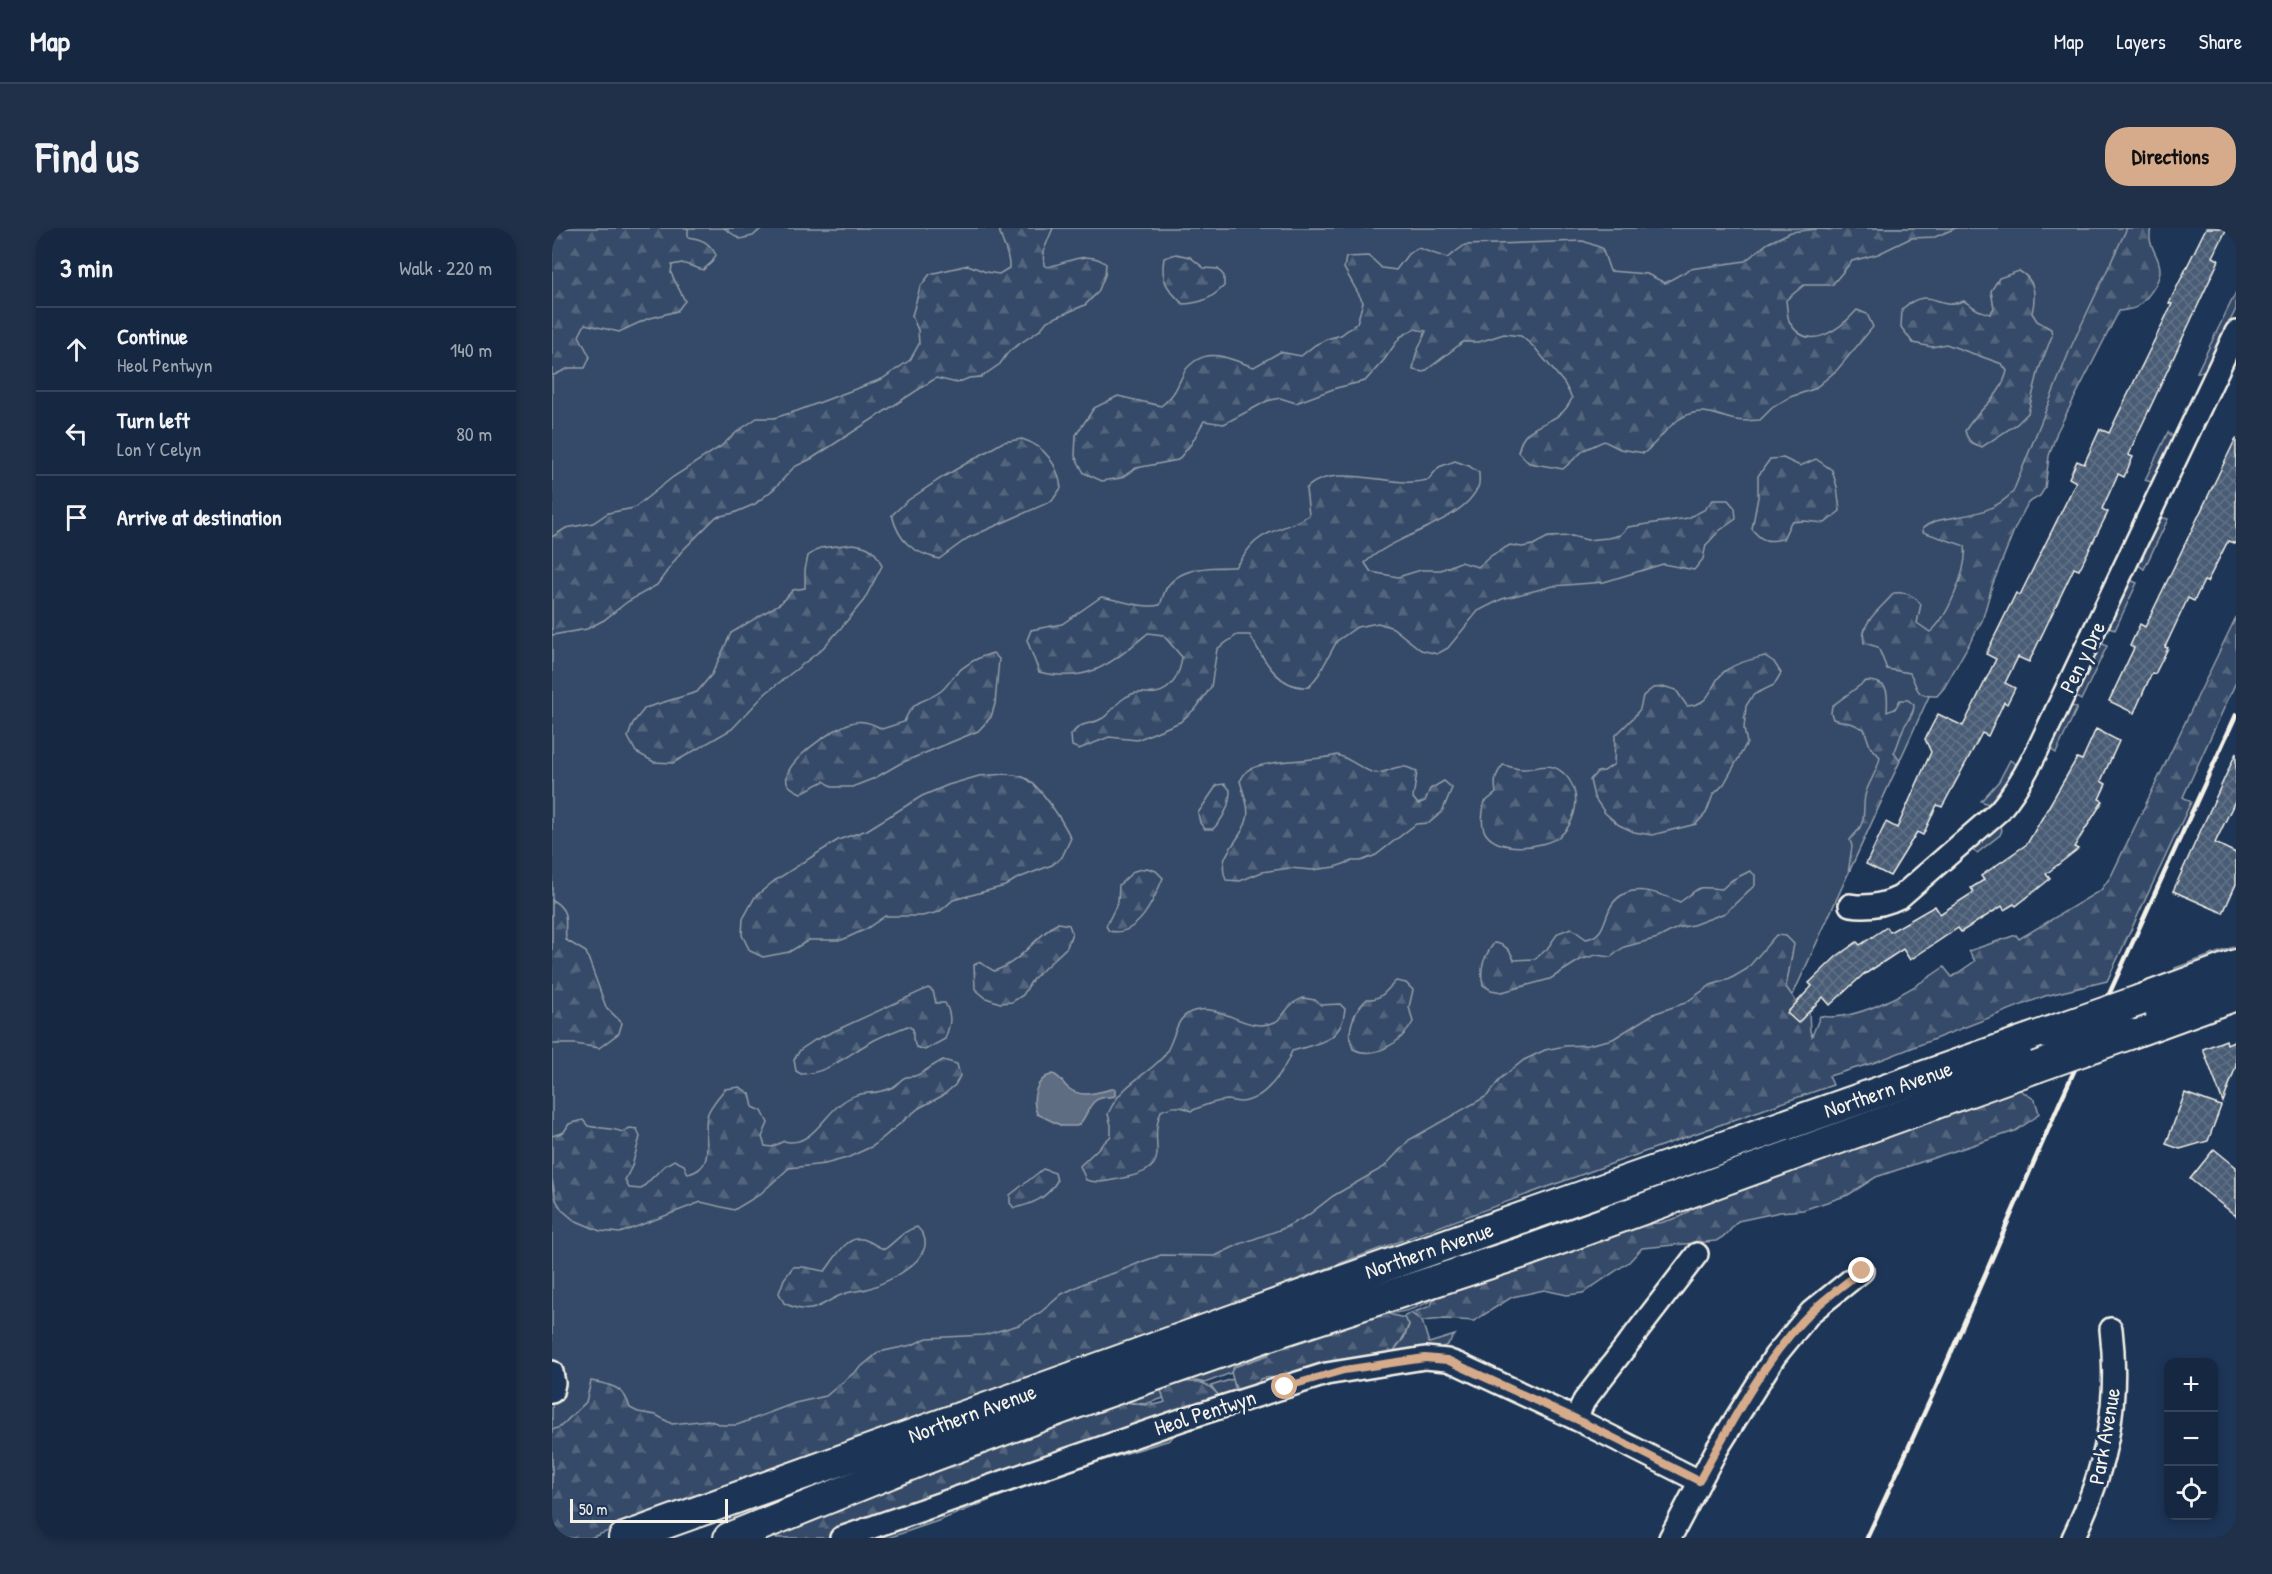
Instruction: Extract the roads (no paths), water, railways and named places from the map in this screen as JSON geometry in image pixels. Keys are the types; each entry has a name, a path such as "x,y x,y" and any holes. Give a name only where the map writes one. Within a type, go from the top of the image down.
{"highway":[{"name":"Northern Avenue","path":"624,1538 2236,965"},
{"name":"Northern Avenue","path":"729,1538 922,1460 1076,1403 1278,1332 1524,1252 2236,994"}],"street":[{"name":"Pen y Dre","path":"1850,904 1876,906 1887,904 1900,897 1999,811 2011,797 2037,751 2236,332"},
{"path":"1576,1419 1584,1401 1697,1254"},
{"path":"1670,1538 1699,1481 1753,1389 1792,1334 1827,1298 1862,1271"},
{"name":"Park Avenue","path":"2073,1538 2093,1495 2108,1437 2113,1394 2114,1354 2111,1329"},
{"name":"Heol Pentwyn","path":"841,1538 1187,1418 1344,1370 1425,1358 1447,1360 1576,1419 1699,1481"},
{"path":"552,1372 554,1383 552,1392"}],"railway":[{"path":"1867,1538 1937,1385 2060,1102 2236,715"}]}
